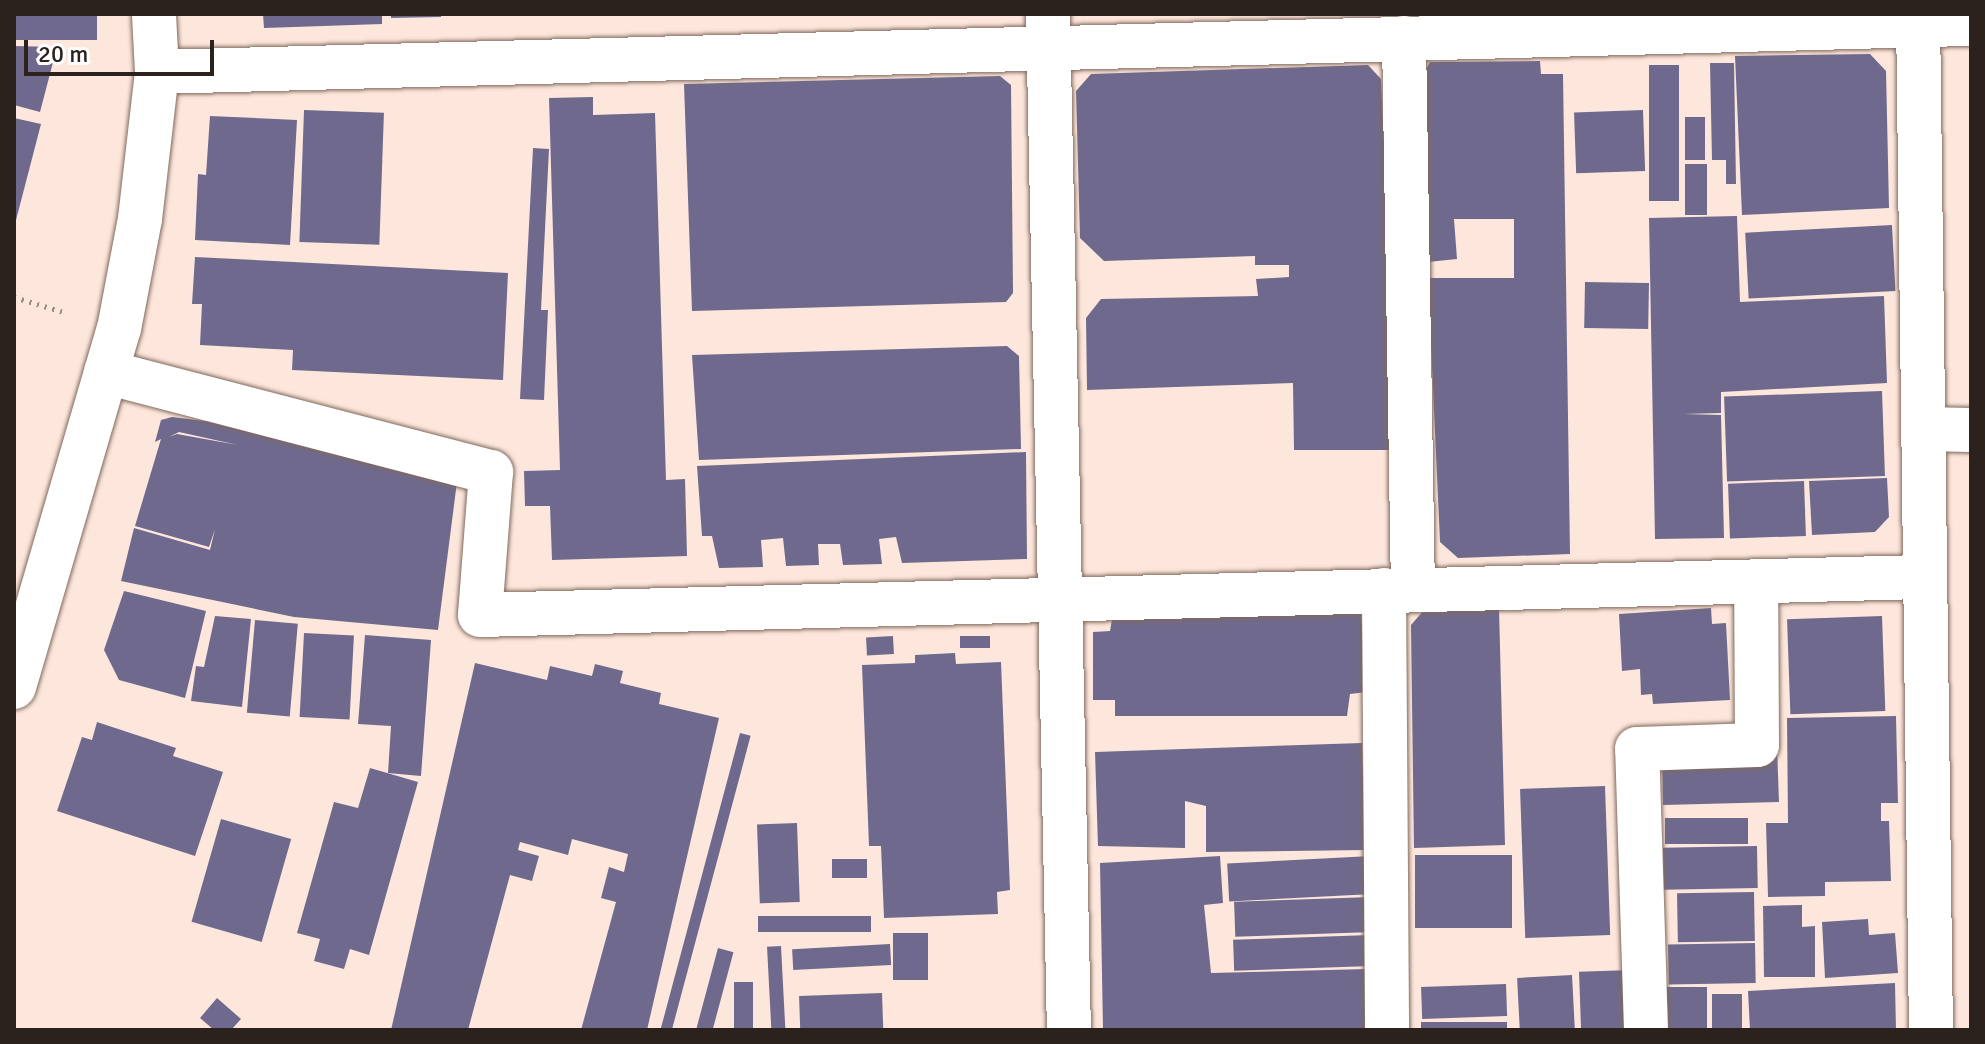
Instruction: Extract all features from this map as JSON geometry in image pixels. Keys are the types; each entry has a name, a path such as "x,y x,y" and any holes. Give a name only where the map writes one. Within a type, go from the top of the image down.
{"street":[{"path":"14,687 106,372 140,219 157,72 154,14"},
{"path":"157,72 1048,30 1404,38 1918,21 1971,24"},
{"path":"1918,21 1924,429 1922,577 1931,1030"},
{"path":"1048,30 1056,597 1069,1030"},
{"path":"1387,1030 1398,590 1404,38"},
{"path":"106,372 491,472 480,615 1056,597 1922,577"},
{"path":"1924,429 1971,430"},
{"path":"1646,1030 1637,749 1757,745 1756,581"}],"building":[{"path":"14,14 97,14 97,40 14,40"},
{"path":"263,14 382,14 382,24 264,28"},
{"path":"391,14 441,14 441,17 391,18"},
{"path":"14,46 57,47 40,112 14,105"},
{"path":"1870,54 1886,71 1889,208 1742,215 1735,56"},
{"path":"1540,61 1541,74 1563,74 1570,554 1458,558 1440,542 1428,278 1514,278 1514,219 1454,219 1457,259 1428,262 1419,82 1430,62"},
{"path":"1710,63 1734,63 1736,184 1726,184 1726,160 1712,160"},
{"path":"1368,65 1381,79 1398,450 1294,450 1293,383 1087,390 1086,318 1101,299 1258,296 1256,279 1289,277 1289,265 1255,265 1255,256 1104,261 1080,238 1076,91 1091,74"},
{"path":"1649,65 1679,65 1679,201 1649,201"},
{"path":"1000,76 1011,85 1013,293 1006,302 692,311 684,84"},
{"path":"593,97 593,115 655,113 666,480 685,479 687,556 552,560 550,506 525,506 524,471 560,470 549,98"},
{"path":"304,110 384,113 379,245 299,242"},
{"path":"1643,110 1645,171 1576,173 1574,112"},
{"path":"210,116 297,120 290,245 195,240 198,174 206,175"},
{"path":"1685,117 1705,117 1705,160 1685,160"},
{"path":"14,118 41,124 15,224 14,224"},
{"path":"533,148 549,149 541,310 548,310 544,400 520,399"},
{"path":"1685,164 1707,164 1707,215 1685,215"},
{"path":"1737,216 1740,302 1884,296 1887,383 1721,392 1721,413 1684,414 1721,415 1724,538 1655,539 1649,218"},
{"path":"1892,225 1895,291 1749,299 1745,233"},
{"path":"195,257 508,273 503,380 292,370 293,350 200,345 202,304 192,304"},
{"path":"1585,282 1649,283 1648,329 1584,328"},
{"path":"1007,346 1019,356 1021,449 699,460 692,355"},
{"path":"1882,391 1885,476 1727,481 1724,397"},
{"path":"172,417 318,435 458,474 438,630 294,617 121,581 134,528 210,550 215,529 209,547 135,526 161,439 155,442 161,420","holes":["179,432 238,445 177,434 169,437"]},
{"path":"1026,452 1027,559 902,563 896,537 879,539 882,564 843,565 840,544 818,544 819,565 786,566 783,538 761,540 763,567 719,568 712,536 702,536 697,466"},
{"path":"1887,478 1889,517 1875,532 1812,535 1809,481"},
{"path":"1804,481 1806,536 1730,539 1728,484"},
{"path":"124,591 206,611 185,698 119,680 104,650"},
{"path":"1499,608 1505,845 1414,848 1411,625 1424,610"},
{"path":"1711,608 1712,624 1726,623 1730,700 1653,704 1652,694 1641,695 1640,669 1622,671 1619,614"},
{"path":"1361,613 1367,692 1350,694 1347,716 1115,716 1115,700 1093,700 1093,632 1110,631 1112,619"},
{"path":"215,616 251,619 242,707 191,701 196,666 204,667"},
{"path":"1882,616 1885,711 1790,714 1787,619"},
{"path":"255,620 298,624 290,716 247,713"},
{"path":"304,633 354,636 350,720 300,717"},
{"path":"365,635 431,640 421,776 388,773 391,726 358,724"},
{"path":"893,636 894,654 867,655 866,637"},
{"path":"960,636 990,636 990,648 960,648"},
{"path":"955,653 956,664 1001,662 1010,890 997,892 998,914 884,918 881,846 869,846 862,665 915,663 915,655"},
{"path":"475,663 547,680 550,666 592,676 595,664 623,671 620,683 661,693 659,704 719,718 647,1030 581,1030 616,902 601,898 609,867 624,872 628,854 572,839 568,855 520,842 518,850 539,856 532,881 510,875 468,1030 391,1030"},
{"path":"1896,716 1898,803 1881,803 1881,821 1889,821 1891,881 1825,882 1825,896 1768,897 1766,823 1788,823 1787,718"},
{"path":"97,722 176,748 173,756 223,772 195,856 57,811 82,737 92,740"},
{"path":"740,733 751,736 672,1030 661,1029"},
{"path":"1362,743 1365,850 1206,852 1206,806 1185,801 1185,848 1098,846 1095,752"},
{"path":"1777,747 1779,802 1663,805 1662,759"},
{"path":"370,768 418,782 369,955 350,949 344,969 314,961 320,939 297,933 334,802 358,808"},
{"path":"1605,786 1610,935 1525,938 1520,789"},
{"path":"1665,818 1748,818 1748,844 1665,844"},
{"path":"221,819 291,839 262,942 192,922"},
{"path":"797,823 800,902 760,903 757,824"},
{"path":"1757,846 1758,888 1664,890 1663,848"},
{"path":"1415,855 1512,855 1512,928 1415,928"},
{"path":"1220,856 1223,903 1204,905 1211,973 1367,969 1372,1030 1103,1030 1100,863"},
{"path":"1371,856 1373,894 1229,901 1227,864"},
{"path":"832,859 867,859 867,878 832,878"},
{"path":"1754,892 1755,941 1678,942 1677,893"},
{"path":"1372,897 1373,932 1235,937 1234,902"},
{"path":"1802,905 1802,927 1815,926 1815,977 1764,977 1763,906"},
{"path":"758,916 871,916 871,932 758,932"},
{"path":"1868,919 1869,935 1895,933 1898,973 1825,978 1822,922"},
{"path":"893,933 928,933 928,980 893,980"},
{"path":"1370,935 1371,966 1234,971 1233,940"},
{"path":"1755,943 1756,983 1669,985 1668,945"},
{"path":"890,944 891,965 793,970 792,949"},
{"path":"781,946 785,1030 771,1030 767,947"},
{"path":"718,948 733,952 713,1030 696,1029"},
{"path":"1632,970 1634,1030 1581,1030 1579,972"},
{"path":"1572,975 1575,1030 1520,1030 1517,978"},
{"path":"734,982 753,982 753,1030 734,1030"},
{"path":"1895,983 1896,1030 1750,1030 1748,991"},
{"path":"1506,984 1507,1016 1422,1019 1421,987"},
{"path":"1664,987 1707,987 1707,1030 1664,1030"},
{"path":"882,993 883,1030 800,1030 799,996"},
{"path":"1712,994 1742,994 1742,1030 1712,1030"},
{"path":"217,998 241,1019 231,1030 214,1030 200,1018"},
{"path":"1421,1022 1507,1022 1507,1030 1421,1030"}]}
